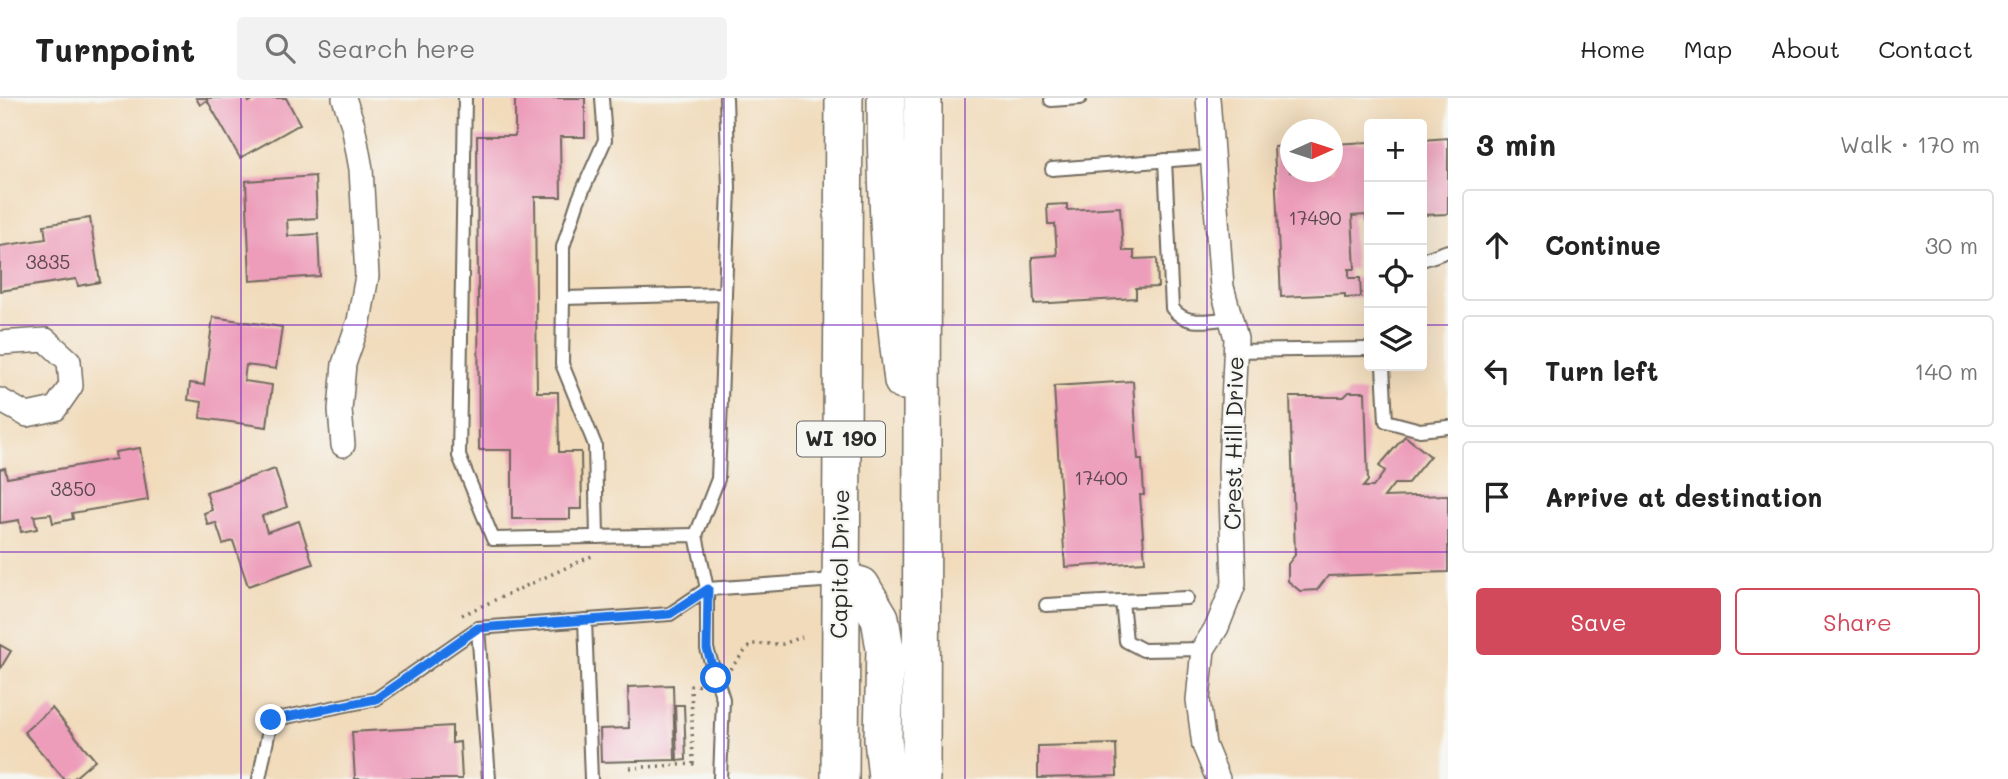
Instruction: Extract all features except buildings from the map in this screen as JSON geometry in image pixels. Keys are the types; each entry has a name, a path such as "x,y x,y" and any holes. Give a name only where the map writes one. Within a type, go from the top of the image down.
{"main road":[{"name":"Capitol Drive","path":"840,779 844,98"},
{"path":"886,98 886,176 895,320 922,532"},
{"path":"920,779 923,98"},
{"path":"840,580 861,586 880,618 885,649 883,739 887,779"},
{"path":"828,779 839,704"}],"street":[{"path":"344,98 353,125 361,169 367,276 359,321 344,363 340,410 344,445"},
{"name":"Crest Hill Drive","path":"1208,98 1222,287 1236,338 1230,468 1234,584 1217,627 1203,649 1198,699 1204,745 1218,779"},
{"path":"0,343 46,340 69,361 71,386 55,409 27,415 0,400"}],"lane":[{"path":"465,98 458,456 493,540 696,535"},
{"path":"601,537 595,445 562,364 562,298 563,247 578,201 605,140 602,98"},
{"path":"720,779 723,699 707,649 708,589 696,535 718,479 729,188 726,98"},
{"path":"1051,100 1080,98"},
{"path":"1052,169 1212,157"},
{"path":"1165,160 1172,308 1179,317 1192,321 1231,318"},
{"path":"1427,258 1448,251"},
{"path":"562,298 725,294"},
{"path":"1236,351 1364,349"},
{"path":"1383,371 1386,421 1420,430 1448,428"},
{"path":"259,779 271,720 376,699 478,628 670,614 708,589 840,580"},
{"path":"1046,605 1187,598"},
{"path":"1122,601 1122,627 1126,641 1132,646 1143,650 1203,649"},
{"path":"585,620 590,779"},
{"path":"478,628 489,779"}],"path":[{"path":"463,615 604,550 601,537"},
{"path":"726,673 751,644 783,643 802,637"},
{"path":"630,768 693,764 691,686 706,682"}],"route":[{"path":"271,720 376,699 478,628 670,614 708,589 707,649 716,678"}]}
